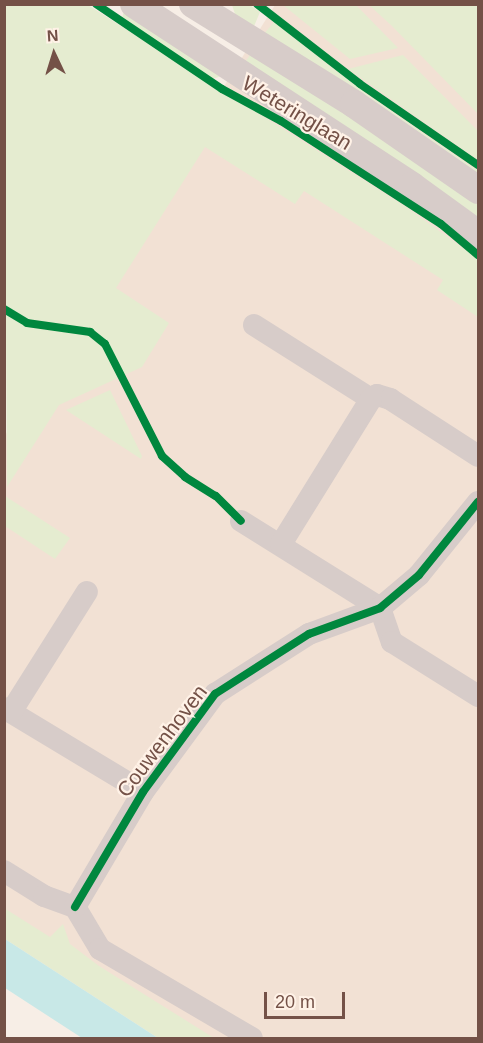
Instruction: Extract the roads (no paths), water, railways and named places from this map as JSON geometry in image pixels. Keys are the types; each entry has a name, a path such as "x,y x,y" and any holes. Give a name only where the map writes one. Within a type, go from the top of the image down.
{"street":[{"name":"Weteringlaan","path":"134,4 412,186 478,234"},
{"name":"Weteringlaan","path":"193,4 354,104 478,190"},
{"path":"175,31 193,4"},
{"path":"255,325 371,399"},
{"path":"281,544 371,399 377,395 390,399 478,456"},
{"name":"Couwenhoven","path":"75,907 143,792 215,694 309,634 380,608 419,575 478,502"},
{"path":"241,521 380,608 392,642 478,696"},
{"name":"Couwenhoven","path":"87,592 8,710 143,792"},
{"path":"4,871 44,896 75,907 100,949 252,1038"}],"water":[{"path":"5,939 158,1038 82,1038 5,988"}]}
